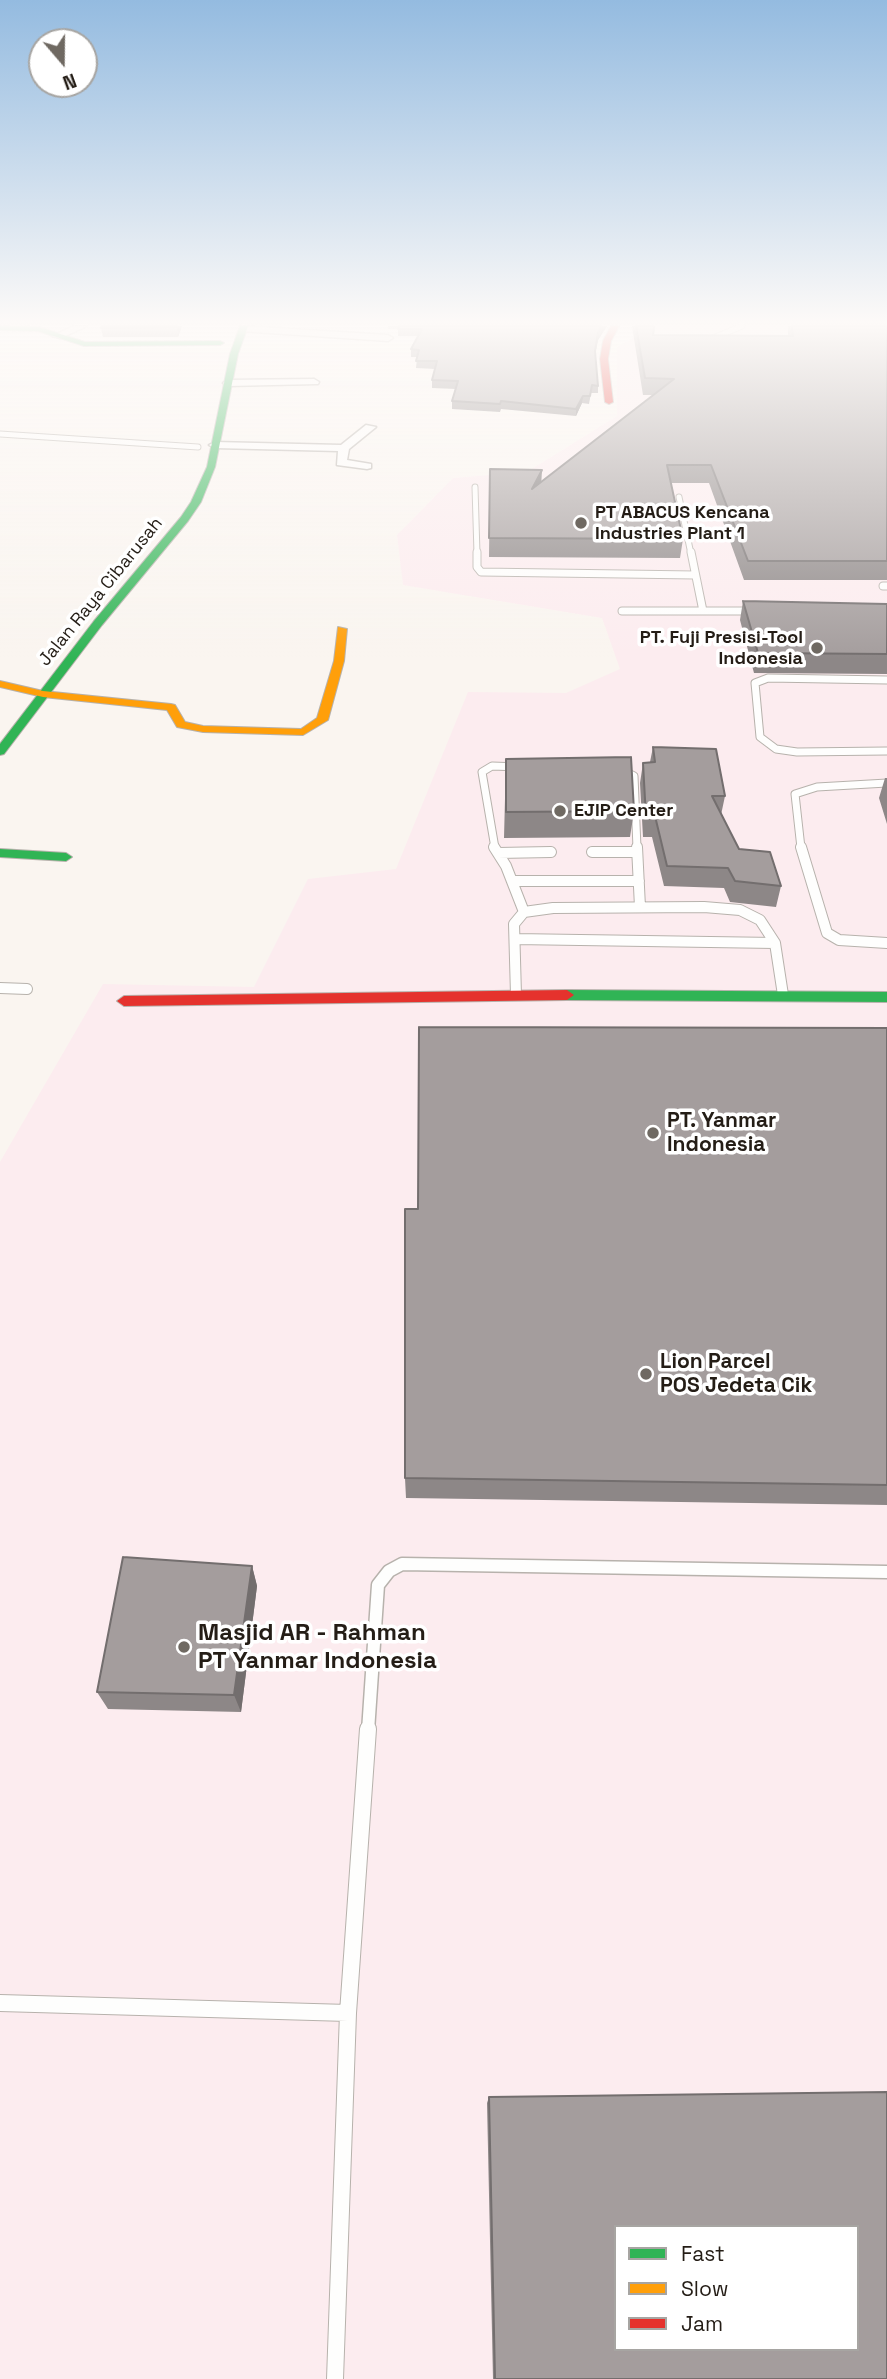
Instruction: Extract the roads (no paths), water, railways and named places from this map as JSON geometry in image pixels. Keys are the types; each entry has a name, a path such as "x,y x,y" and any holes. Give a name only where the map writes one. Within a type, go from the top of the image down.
{"street":[{"path":"192,467 199,437"},
{"name":"Jalan Raya Cibarusah","path":"0,752 43,694 186,519 208,477 217,437"},
{"path":"358,437 344,448 341,463 367,466"},
{"path":"215,445 344,448"},
{"name":"Jalan Raya Cibarusah","path":"85,614 172,509"},
{"path":"0,684 25,684 43,694 171,707 181,725 203,729 303,732 322,720 339,661 342,629"},
{"path":"9,704 25,684"},
{"path":"0,853 66,857"},
{"path":"124,1000 516,995 887,996"}],"lane":[{"path":"46,437 198,447"},
{"path":"475,487 477,567 481,572 695,575"},
{"path":"679,497 703,611"},
{"path":"622,611 769,611"},
{"path":"887,680 768,678 755,683 760,737 776,749 797,752 887,751"},
{"path":"524,912 490,833 482,772 492,766 531,767"},
{"path":"608,769 621,769 634,776 640,907"},
{"path":"887,783 817,787 795,794 801,847 827,933 839,940 887,943"},
{"path":"498,853 551,852"},
{"path":"593,852 637,852"},
{"path":"512,881 639,881"},
{"path":"516,995 514,924 524,912 554,908 640,907 740,910 760,920 775,943 783,995"},
{"path":"515,939 775,943"},
{"path":"0,988 27,989"},
{"path":"335,2379 348,2013 378,1585 389,1571 402,1564 887,1572"},
{"path":"0,2003 348,2013"}],"place":[{"name":"PT ABACUS Kencana Industries Plant 1","path":"581,523"},
{"name":"PT. Fuji Presisi-Tool Indonesia","path":"817,648"},
{"name":"EJIP Center","path":"560,811"},
{"name":"PT. Yanmar Indonesia","path":"653,1133"},
{"name":"Lion Parcel POS Jedeta Cik","path":"646,1374"},
{"name":"Masjid AR - Rahman PT Yanmar Indonesia","path":"184,1647"}]}
